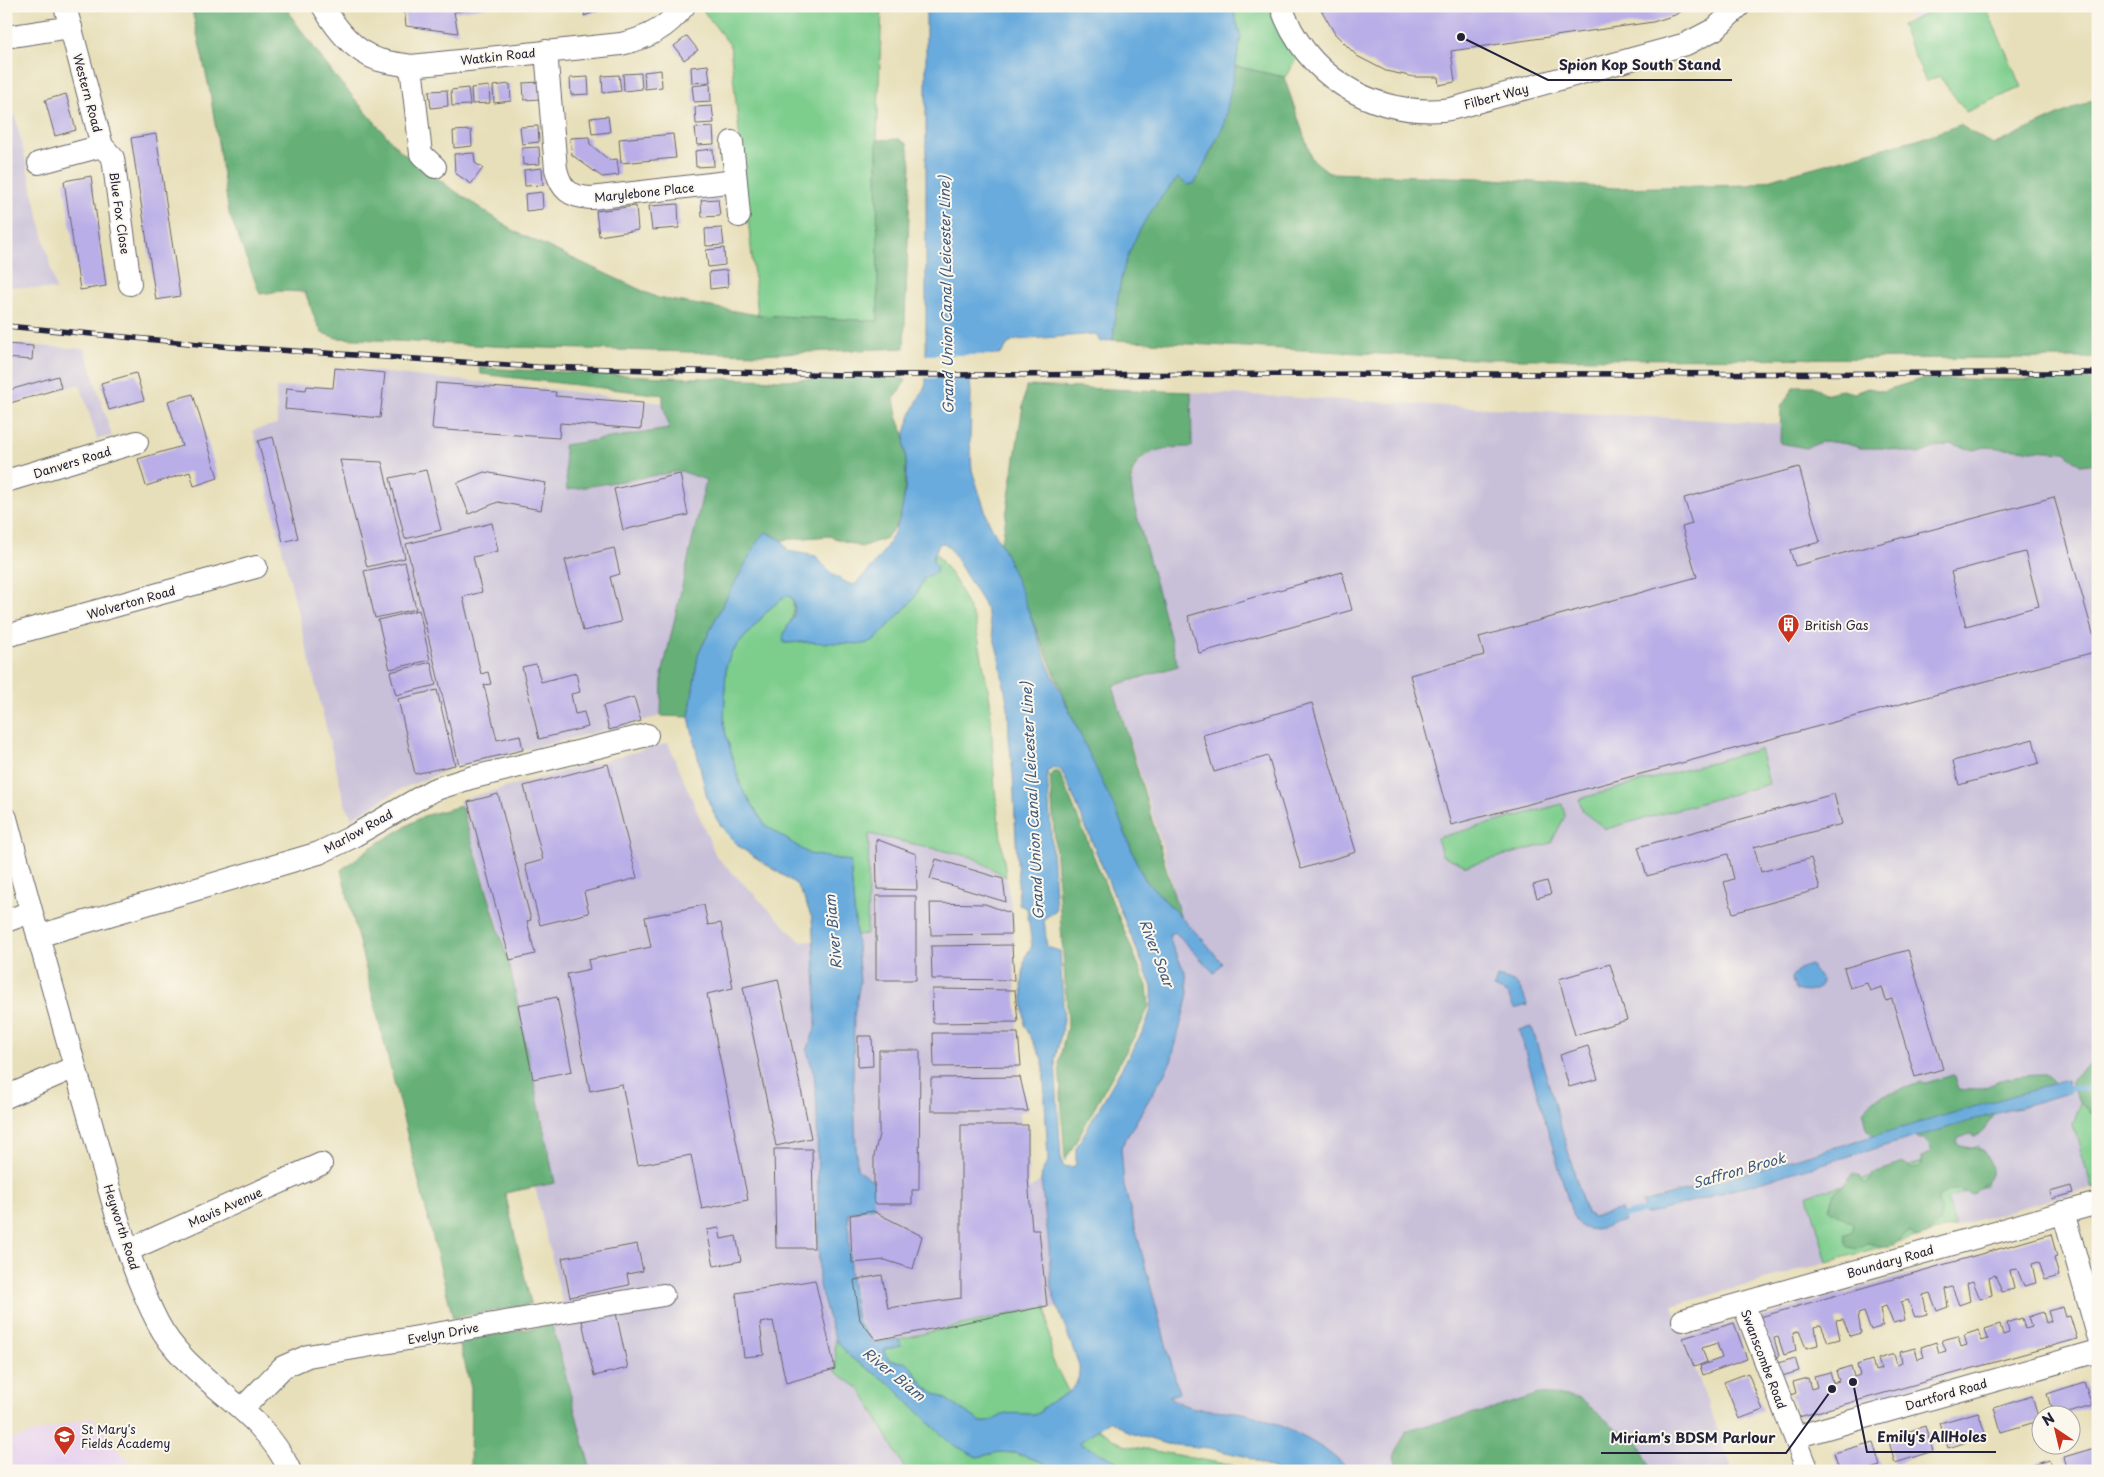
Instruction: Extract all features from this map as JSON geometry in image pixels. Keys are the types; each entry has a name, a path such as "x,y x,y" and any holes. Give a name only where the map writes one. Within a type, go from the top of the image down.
{"street":[{"name":"Watkin Road","path":"322,6 336,27 363,52 380,60 411,66 621,44 640,40 661,29 684,6"},
{"name":"Filbert Way","path":"1281,6 1293,34 1307,53 1322,70 1339,84 1372,101 1389,106 1428,111 1446,110 1463,106 1686,44 1715,28 1739,6"},
{"path":"6,37 68,17"},
{"name":"Western Road","path":"39,164 102,146 68,17"},
{"name":"Marylebone Place","path":"546,51 556,169 559,181 568,192 579,197 591,198 736,181"},
{"path":"411,66 421,154 435,166"},
{"path":"732,142 739,216"},
{"name":"Blue Fox Close","path":"102,146 113,158 130,284"},
{"name":"Danvers Road","path":"6,481 137,442"},
{"name":"Wolverton Road","path":"6,636 256,567"},
{"name":"Marlow Road","path":"38,936 318,853 350,838 434,790 470,778 648,735"},
{"name":"Heyworth Road","path":"6,818 75,1068 129,1250 145,1297 159,1326 178,1351 243,1408 266,1432 290,1471"},
{"path":"6,921 31,912"},
{"path":"6,1096 75,1068"},
{"name":"Mavis Avenue","path":"129,1250 321,1164"},
{"name":"Boundary Road","path":"1683,1320 2098,1203"},
{"path":"2063,1212 2098,1335"},
{"name":"Evelyn Drive","path":"243,1408 283,1367 308,1356 662,1295"},
{"name":"Swanscombe Road","path":"1743,1303 1808,1471"},
{"name":"Dartford Road","path":"1795,1437 2098,1351"}],"shaded area":[{"path":"1905,6 1944,6 1911,21"},
{"path":"15,115 56,290 6,286 6,116"},
{"path":"6,344 85,349 112,436 97,439 80,384 6,406"},
{"path":"335,368 558,390 663,403 669,429 564,445 567,490 681,471 706,480 662,675 661,716 452,768 399,790 352,818 345,804 253,430 277,424 276,388 302,385 333,388"},
{"path":"1191,392 2098,441 2098,1186 1672,1306 1733,1471 1352,1471 1344,1465 1175,1401 1169,1395 1179,1393 1124,1186 1121,1147 1171,1062 1184,1011 1188,993 1186,974 1172,946 1169,935 1175,932 1213,972 1222,963 1180,916 1163,849 1113,685 1178,666 1134,505 1131,484 1135,467 1141,460 1156,450 1167,447 1192,447","holes":["1532,1027 1586,1214 1593,1217 1621,1209 1581,1227 1573,1217 1520,1030","2067,1080 2070,1092 1645,1215 1642,1202"]},
{"path":"668,743 716,856 801,942 867,934 869,833 972,857 1006,877 1013,915 1023,1195 1041,1180 1049,1246 1051,1289 1058,1308 874,1343 857,1321 850,1272 819,1286 835,1339 836,1372 861,1390 906,1471 591,1471 552,1325 562,1301 535,1187 555,1183 510,968 459,800"},
{"name":"St Mary's Fields Academy","path":"92,1417 136,1471 6,1471 6,1441"}],"green space":[{"path":"191,6 286,6 293,19 334,75 399,150 449,187 516,232 658,298 758,315 878,321 877,140 899,139 907,144 911,163 904,348 759,354 513,347 337,338 322,333 305,292 281,291 260,294 229,213 210,92"},
{"path":"702,6 882,6 877,140 878,321 758,315 730,45 701,8"},
{"path":"1232,6 1265,6 1266,9 1271,7 1297,57 1286,76 1234,66 1241,37"},
{"path":"1944,6 1985,6 2022,87 1966,112 1939,76 1926,82 1901,25"},
{"path":"1234,66 1284,77 1312,159 1330,173 1479,178 1615,188 1749,185 1924,137 1960,125 1993,145 2098,97 2098,358 1474,359 1113,340 1120,282 1131,248 1144,222 1178,177 1188,185 1195,183 1224,125"},
{"path":"479,368 664,377 782,380 896,377 906,380 894,399 897,416 905,437 906,469 903,508 898,523 886,538 861,547 829,536 782,540 766,532 722,606 698,655 689,717 661,716 662,675 706,480 681,471 567,490 564,445 669,429 663,395 481,374"},
{"path":"1922,379 2098,380 2098,463 2080,465 2065,452 1985,447 1974,450 1951,444 1919,454 1883,448 1861,448 1824,441 1806,448 1780,443 1781,407 1795,386 1813,386 1824,394 1842,390 1854,393 1868,388 1883,391"},
{"path":"1026,386 1191,392 1192,447 1163,449 1145,456 1133,470 1131,481 1134,505 1178,666 1113,686 1180,916 1146,881 1139,868 1119,818 1087,752 1000,543 1003,536"},
{"path":"935,552 955,580 975,621 990,700 995,791 1006,877 972,857 869,834 867,934 856,935 850,861 809,854 765,825 741,787 724,724 726,666 731,653 770,608 788,595 792,598 793,612 785,636 785,643 876,639 913,600 925,577 930,575"},
{"path":"1760,749 1769,784 1606,829 1583,812 1579,799"},
{"path":"1054,772 1059,772 1147,986 1149,1006 1140,1026 1065,1161 1059,1062 1068,1022 1050,775"},
{"path":"1562,804 1565,816 1551,843 1466,866 1442,855 1437,838"},
{"path":"461,806 510,968 555,1183 505,1193 531,1304 453,1318 341,870 370,848 423,816"},
{"path":"2098,1061 2098,1118 2079,1102 2071,1081 2076,1074"},
{"path":"2098,1072 2098,1186 2092,1188 2073,1125 2088,1075"},
{"path":"1952,1075 1955,1076 1959,1089 1966,1090 1986,1087 2007,1079 2045,1075 2053,1082 2053,1089 2016,1109 1999,1112 1975,1136 1970,1134 1959,1138 1957,1141 1960,1146 1983,1150 1991,1165 1991,1174 1986,1182 1972,1195 1954,1190 1937,1199 1941,1215 1935,1228 1917,1237 1909,1232 1896,1243 1889,1246 1867,1243 1855,1249 1847,1246 1844,1235 1853,1231 1853,1224 1829,1209 1834,1192 1843,1186 1853,1173 1859,1176 1863,1184 1871,1180 1873,1173 1904,1163 1911,1168 1919,1167 1922,1164 1922,1157 1931,1152 1930,1146 1925,1139 1919,1139 1914,1135 1876,1137 1872,1135 1869,1133 1863,1111 1881,1096 1920,1082 1926,1083"},
{"path":"1979,1146 1988,1175 1986,1186 1947,1198 1955,1226 1827,1262 1808,1195"},
{"path":"1046,1306 1052,1359 1069,1393 1042,1408 1040,1413 1007,1414 989,1422 981,1422 926,1388 908,1363 890,1360 883,1353 885,1348 893,1348 900,1345 899,1339"},
{"path":"552,1325 591,1471 470,1471 471,1388 459,1341"},
{"path":"835,1339 850,1357 889,1383 950,1443 977,1457 999,1452 1015,1453 1042,1462 1056,1471 906,1471 861,1390 836,1372"},
{"path":"1539,1394 1579,1398 1617,1429 1638,1442 1652,1471 1398,1471 1394,1456 1407,1430 1486,1411"},
{"path":"1098,1429 1123,1445 1230,1465 1249,1471 1144,1471 1118,1462 1079,1443"}],"water":[{"path":"926,6 1232,6 1241,37 1224,125 1195,183 1188,185 1178,178 1160,199 1137,235 1122,275 1117,299 1113,340 1100,342 1096,334 1016,340 1008,344 1001,354 968,357 971,392 970,442 972,470 988,520 1004,550 1022,593 1048,665 1119,818 1139,868 1146,881 1205,942 1222,963 1214,973 1175,932 1169,935 1172,946 1186,974 1188,993 1184,1011 1171,1062 1121,1147 1124,1186 1179,1393 1169,1396 1187,1406 1241,1413 1270,1422 1316,1444 1352,1471 1277,1471 1247,1457 1209,1448 1166,1444 1130,1433 1110,1420 1079,1443 1118,1462 1144,1471 1056,1471 1042,1462 1015,1453 999,1452 977,1457 950,1443 889,1383 850,1357 835,1339 819,1286 817,1106 814,1074 807,1051 816,1026 812,918 796,884 741,848 727,834 717,820 707,798 689,717 698,655 722,606 759,539 766,532 782,540 788,551 816,556 832,574 842,581 854,585 878,559 894,533 899,519 905,487 905,434 911,414 926,384","holes":["944,543 949,547 986,608 998,653 1008,707 1019,905 1027,908 1032,946 1025,957 1022,984 1025,1026 1043,1061 1048,1161 1042,1172 1041,1180 1049,1246 1051,1289 1079,1365 1079,1376 1075,1385 1070,1391 1050,1402 1040,1413 1007,1414 985,1422 981,1422 926,1388 908,1363 889,1360 884,1353 885,1349 901,1345 899,1339 874,1343 857,1321 850,1272 848,1213 875,1207 875,1182 857,1169 853,1078 854,1016 860,982 850,861 809,854 765,825 741,787 724,724 726,666 731,653 770,608 788,595 792,598 795,610 785,630 784,643 865,644 876,639 913,600 925,577 936,573 937,567 932,560 939,544","1053,767 1061,770 1070,789 1152,987 1151,1008 1144,1029 1076,1148 1076,1165 1071,1167 1063,1166 1061,1159 1055,1060 1064,1021 1060,951 1047,947 1044,919 1056,910 1047,772"]},
{"path":"1811,965 1822,982 1820,986 1811,991 1803,992 1796,990 1791,978 1800,969"},
{"path":"1497,977 1517,985 1527,1005 1514,1009 1508,994 1494,988"},
{"path":"1532,1027 1586,1213 1593,1217 1621,1209 1624,1221 1602,1228 1589,1229 1583,1228 1573,1217 1519,1030"},
{"path":"2067,1080 2071,1092 1645,1215 1642,1203"}],"pier":[{"path":"922,355 1004,355 1002,357 971,359 973,378 923,378"}],"building":[{"path":"404,6 486,7 454,12 458,33 406,26"},
{"path":"586,6 610,6 584,16"},
{"path":"1319,6 1690,6 1675,15 1653,22 1451,51 1455,82 1439,85 1438,77 1414,77 1386,71 1357,56 1335,34"},
{"path":"687,36 698,50 684,60 674,46"},
{"path":"708,65 710,82 692,83 691,67"},
{"path":"661,70 662,87 645,89 644,72"},
{"path":"641,73 642,89 624,91 623,74"},
{"path":"619,75 621,91 603,93 602,76"},
{"path":"588,77 589,94 571,95 570,78"},
{"path":"540,82 541,99 524,100 523,83"},
{"path":"510,84 511,101 494,103 493,86"},
{"path":"710,84 711,101 694,102 692,86"},
{"path":"489,86 490,103 472,104 471,88"},
{"path":"468,88 470,105 452,106 451,90"},
{"path":"447,90 448,106 431,108 429,91"},
{"path":"66,94 76,130 55,136 45,100"},
{"path":"712,106 714,123 696,124 695,107"},
{"path":"608,116 610,132 592,134 590,118"},
{"path":"538,126 539,142 522,144 520,127"},
{"path":"713,127 714,144 697,145 695,128"},
{"path":"471,130 472,146 454,148 453,131"},
{"path":"156,134 180,296 156,300 131,138"},
{"path":"673,134 676,158 621,163 619,139"},
{"path":"589,137 590,144 609,160 617,159 619,175 602,177 572,155 570,138"},
{"path":"539,147 540,164 523,165 522,148"},
{"path":"713,149 714,166 696,167 695,151"},
{"path":"474,153 475,163 483,168 471,184 455,173 454,154"},
{"path":"542,168 543,185 525,186 524,170"},
{"path":"91,176 106,286 80,290 64,181"},
{"path":"542,192 543,209 526,211 525,194"},
{"path":"718,199 720,216 702,217 701,200"},
{"path":"678,204 679,228 652,230 649,206"},
{"path":"636,206 638,230 599,236 596,211"},
{"path":"722,228 724,245 706,246 705,229"},
{"path":"724,248 725,265 708,267 706,250"},
{"path":"727,270 728,287 710,289 709,272"},
{"path":"6,344 33,346 32,360 6,358"},
{"path":"335,368 385,373 380,418 285,409 287,388 306,390 307,386 333,388"},
{"path":"136,373 144,400 109,410 101,383"},
{"path":"58,376 61,388 7,404 6,391"},
{"path":"436,383 556,392 555,396 643,403 641,429 560,423 559,438 432,429"},
{"path":"193,394 218,478 194,486 190,472 146,486 138,459 182,446 168,401"},
{"path":"273,437 298,538 283,542 258,441"},
{"path":"340,460 382,462 405,558 367,567"},
{"name":"British Gas","path":"1799,467 1820,542 1790,550 1795,566 2054,497 2098,651 1451,825 1410,675 1484,655 1479,637 1697,577 1682,527 1692,524 1684,498","holes":["2025,552 2039,606 1966,626 1951,572"]},
{"path":"426,470 441,530 405,539 390,478"},
{"path":"484,472 546,483 541,510 498,502 469,514 457,483"},
{"path":"680,474 688,515 623,530 614,489"},
{"path":"492,523 498,551 473,557 482,592 463,597 481,674 488,672 491,684 484,685 497,740 520,735 523,750 459,765 406,544"},
{"path":"614,548 620,574 610,577 621,622 583,631 565,560"},
{"path":"405,562 416,609 375,618 364,571"},
{"path":"1342,572 1352,610 1199,653 1188,616"},
{"path":"419,610 430,660 390,669 378,620"},
{"path":"431,662 436,685 396,695 390,672"},
{"path":"536,664 541,682 576,673 580,692 571,694 575,714 584,712 588,727 539,739 522,667"},
{"path":"437,690 455,765 415,774 398,699"},
{"path":"634,697 641,721 609,730 603,706"},
{"path":"1312,703 1356,852 1301,869 1268,756 1214,772 1203,735"},
{"path":"2033,739 2039,763 1959,785 1953,761"},
{"path":"608,764 637,878 584,892 589,913 540,925 525,865 543,860 524,786"},
{"path":"498,794 531,920 527,921 535,954 510,960 468,802"},
{"path":"1834,794 1842,824 1754,847 1761,872 1811,858 1820,889 1733,913 1724,882 1734,879 1728,854 1647,876 1638,847"},
{"path":"876,839 916,854 917,890 877,889"},
{"path":"936,859 1003,879 1006,902 930,879"},
{"path":"1547,881 1551,894 1537,898 1533,885"},
{"path":"876,896 916,896 916,980 876,980"},
{"path":"930,903 985,904 1010,913 1011,934 931,935"},
{"path":"704,905 708,925 721,923 733,988 707,994 748,1200 702,1209 691,1155 638,1165 622,1084 590,1091 567,974 590,969 588,960 651,947 645,917"},
{"path":"1012,945 1014,980 932,979 931,946"},
{"path":"1908,950 1943,1069 1915,1077 1892,999 1886,1001 1882,987 1870,991 1867,983 1850,988 1844,968"},
{"path":"1610,964 1627,1020 1575,1035 1559,979"},
{"path":"778,979 811,1138 776,1146 743,987"},
{"path":"932,989 1015,990 1018,1022 933,1023"},
{"path":"557,997 572,1071 533,1079 518,1005"},
{"path":"933,1033 1018,1033 1021,1066 934,1067"},
{"path":"858,1036 872,1036 873,1066 858,1067"},
{"path":"1588,1046 1598,1079 1569,1087 1560,1055"},
{"path":"879,1050 920,1050 919,1190 912,1190 912,1204 874,1204 874,1156 879,1134"},
{"path":"1020,1077 1028,1111 931,1111 931,1078"},
{"path":"961,1125 1028,1125 1028,1178 1032,1230 1039,1230 1047,1306 876,1340 860,1320 854,1280 882,1275 888,1308 961,1298"},
{"path":"774,1149 812,1149 814,1248 776,1248"},
{"path":"2071,1186 2073,1193 2052,1199 2050,1192"},
{"path":"873,1211 922,1236 913,1269 885,1260 852,1263 850,1215"},
{"path":"719,1228 721,1239 736,1236 741,1261 714,1266 707,1230"},
{"path":"2051,1234 2057,1257 2054,1258 2059,1276 2045,1280 2039,1262 2032,1264 2036,1283 2024,1286 2017,1269 2010,1270 2014,1289 2002,1292 1995,1275 1989,1277 1992,1295 1980,1299 1973,1281 1967,1283 1970,1301 1959,1305 1952,1287 1945,1289 1948,1307 1937,1311 1930,1293 1923,1295 1927,1314 1915,1317 1908,1300 1901,1302 1905,1320 1893,1323 1886,1306 1880,1308 1883,1326 1871,1330 1864,1312 1858,1314 1861,1333 1850,1336 1843,1319 1836,1320 1840,1339 1828,1342 1821,1325 1815,1327 1818,1345 1806,1348 1799,1331 1793,1333 1796,1351 1784,1355 1778,1337 1774,1338 1779,1356 1776,1357 1760,1317"},
{"path":"637,1244 643,1271 627,1274 629,1285 570,1297 562,1258"},
{"path":"815,1280 835,1369 786,1383 773,1321 760,1323 764,1355 744,1357 736,1293"},
{"path":"2063,1307 2066,1317 2070,1316 2077,1339 1799,1417 1790,1395 1796,1393 1793,1382 1808,1378 1811,1389 1817,1387 1814,1376 1830,1372 1833,1383 1839,1381 1836,1371 1851,1366 1854,1377 1860,1375 1857,1365 1872,1360 1875,1371 1881,1369 1878,1359 1894,1354 1897,1365 1902,1363 1900,1352 1915,1348 1918,1359 1924,1357 1921,1347 1936,1342 1939,1353 1946,1351 1942,1340 1958,1336 1961,1347 1967,1345 1964,1335 1979,1330 1982,1341 1988,1339 1985,1329 2000,1324 2003,1335 2009,1333 2007,1323 2022,1318 2025,1329 2031,1327 2028,1317 2043,1312 2046,1323 2051,1321 2048,1311"},
{"path":"616,1313 628,1368 594,1376 582,1321"},
{"path":"1734,1323 1747,1359 1703,1375 1700,1366 1722,1358 1717,1343 1702,1348 1707,1362 1694,1367 1683,1338"},
{"path":"1795,1358 1799,1371 1782,1376 1778,1363"},
{"path":"1748,1373 1763,1410 1739,1419 1724,1382"},
{"path":"2084,1382 2092,1406 2082,1409 2082,1404 2050,1404 2047,1394"},
{"path":"2032,1396 2034,1404 2032,1404 2032,1423 2001,1432 1994,1408"},
{"path":"1978,1412 1986,1436 1948,1448 1940,1423"},
{"path":"1925,1426 1933,1451 1895,1463 1888,1438"},
{"path":"1873,1442 1880,1466 1864,1471 1840,1471 1834,1453"},
{"path":"2098,1447 2098,1471 2068,1471 2064,1457 2082,1454 2082,1452"},
{"path":"2049,1460 2052,1471 2016,1471 2016,1470"}],"waterway":[{"name":"Saffron Brook","path":"2064,1091 2074,1088 2098,1089"},
{"name":"Saffron Brook","path":"1616,1218 1651,1209"}],"railway":[{"path":"6,326 231,347 537,367 845,375 2098,373"}],"place":[{"name":"Spion Kop South Stand","path":"1461,37"},
{"name":"British Gas","path":"1788,644"},
{"name":"Emily's AllHoles","path":"1853,1382"},
{"name":"Miriam's BDSM Parlour","path":"1832,1389"},
{"name":"St Mary's Fields Academy","path":"65,1455"}],"water label":[{"name":"Grand Union Canal (Leicester Line)","path":"946,295"},
{"name":"Grand Union Canal (Leicester Line)","path":"1032,801"},
{"name":"River Biam","path":"833,932"},
{"name":"River Soar","path":"1157,953"},
{"name":"River Biam","path":"894,1374"}]}
